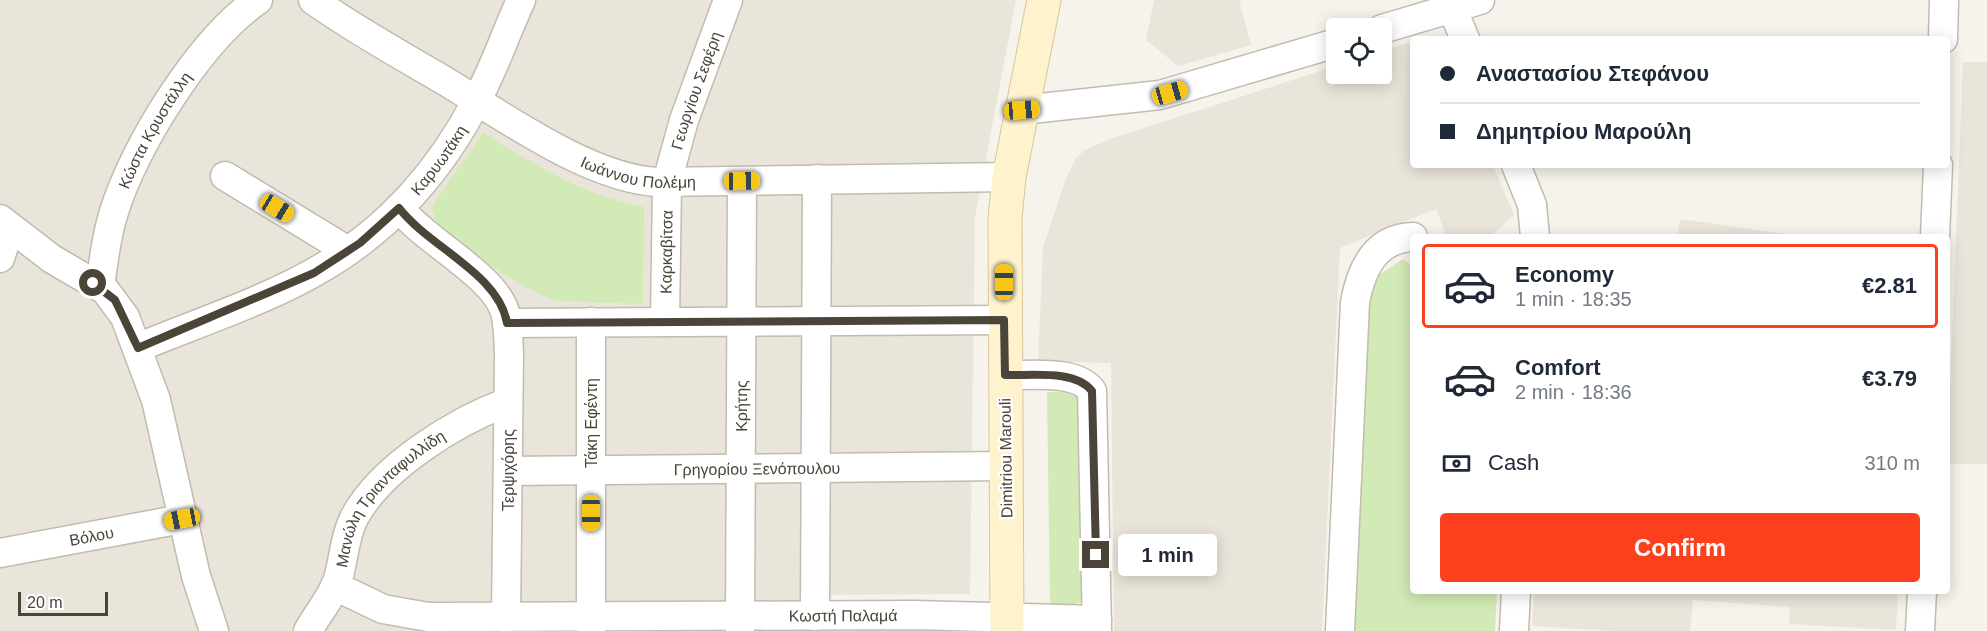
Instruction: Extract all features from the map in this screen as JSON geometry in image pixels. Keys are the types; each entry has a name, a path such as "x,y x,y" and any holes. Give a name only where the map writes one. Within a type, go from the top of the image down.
{"main road":[{"name":"Dimitriou Marouli","path":"1007,624 1004,236 1008,177 1044,0"}],"street":[{"name":"Κώστα Κρυστάλλη","path":"100,287 113,216 142,149 205,50 232,20 258,0"},
{"name":"Ιωάννου Πολέμη","path":"313,0 540,138 595,165 633,178 667,182 1008,177"},
{"name":"Καρυωτάκη","path":"138,348 302,279 348,251 399,208 418,190 441,159 477,100 521,0"},
{"name":"Γεωργίου Σεφέρη","path":"667,182 684,120 728,0"},
{"path":"1392,26 1480,0"},
{"path":"1942,36 1944,0"},
{"path":"1452,8 1464,36"},
{"path":"1022,110 1160,95 1326,46"},
{"path":"1517,168 1529,197 1534,228 1519,234"},
{"path":"1935,234 1938,168"},
{"path":"225,176 348,251"},
{"path":"815,616 817,179"},
{"name":"Κρήτης","path":"740,624 742,181"},
{"name":"Καρκαβίτσα","path":"665,322 667,182"},
{"path":"399,208 418,229 491,289 502,304 507,323 1004,320"},
{"path":"0,258 5,224 52,259 100,287 119,306 138,348 164,430 182,519 214,631"},
{"path":"1340,631 1355,302 1363,270 1377,251 1388,244 1410,238"},
{"name":"Τάκη Εφέντη","path":"591,322 591,625"},
{"name":"Τερψιχόρης","path":"506,618 507,323"},
{"path":"1005,375 1074,379 1086,384 1092,391 1097,626"},
{"name":"Μανώλη Τριανταφυλλίδη","path":"309,631 335,586 350,525 370,493 406,461 459,423 508,402"},
{"name":"Γρηγορίου Ξενόπουλου","path":"508,471 1006,466"},
{"name":"Βόλου","path":"0,554 182,519"},
{"name":"Κωστή Παλαμά","path":"335,586 377,606 416,616 506,618 591,625 740,624 815,616 1097,626"},
{"path":"1514,631 1516,594"},
{"path":"1920,631 1922,594"}],"shaded area":[{"path":"0,0 1016,0 975,217 970,594 809,595 808,631 0,631"},
{"path":"1154,0 1239,0 1251,45 1178,66 1146,40"},
{"path":"1410,42 1410,168 1494,168 1514,215 1493,234 1446,234 1436,209 1340,248 1322,631 1114,631 1111,363 1038,361 1043,248 1066,179 1076,158 1085,150 1110,139 1326,69 1326,84 1392,84 1392,48"},
{"path":"1963,62 1987,62 1987,464 1950,464 1950,389"},
{"path":"1680,219 1785,234 1678,234"},
{"path":"1534,594 1898,594 1896,630 1789,624 1790,607 1693,600 1690,631 1613,631 1532,626"}],"green space":[{"path":"483,133 560,178 601,195 644,207 643,304 556,301 526,287 493,267 437,223 432,209 436,200"},
{"path":"1403,259 1410,264 1410,594 1497,594 1495,631 1350,631 1366,306 1379,275"},
{"path":"1047,392 1063,392 1078,397 1083,598 1081,602 1070,606 1050,606"}],"route":[{"path":"93,283 115,300 138,348 314,273 360,243 399,208 418,229 491,289 502,304 507,323 1004,320 1005,375 1065,377 1078,380 1091,388 1094,403 1096,555"}]}
